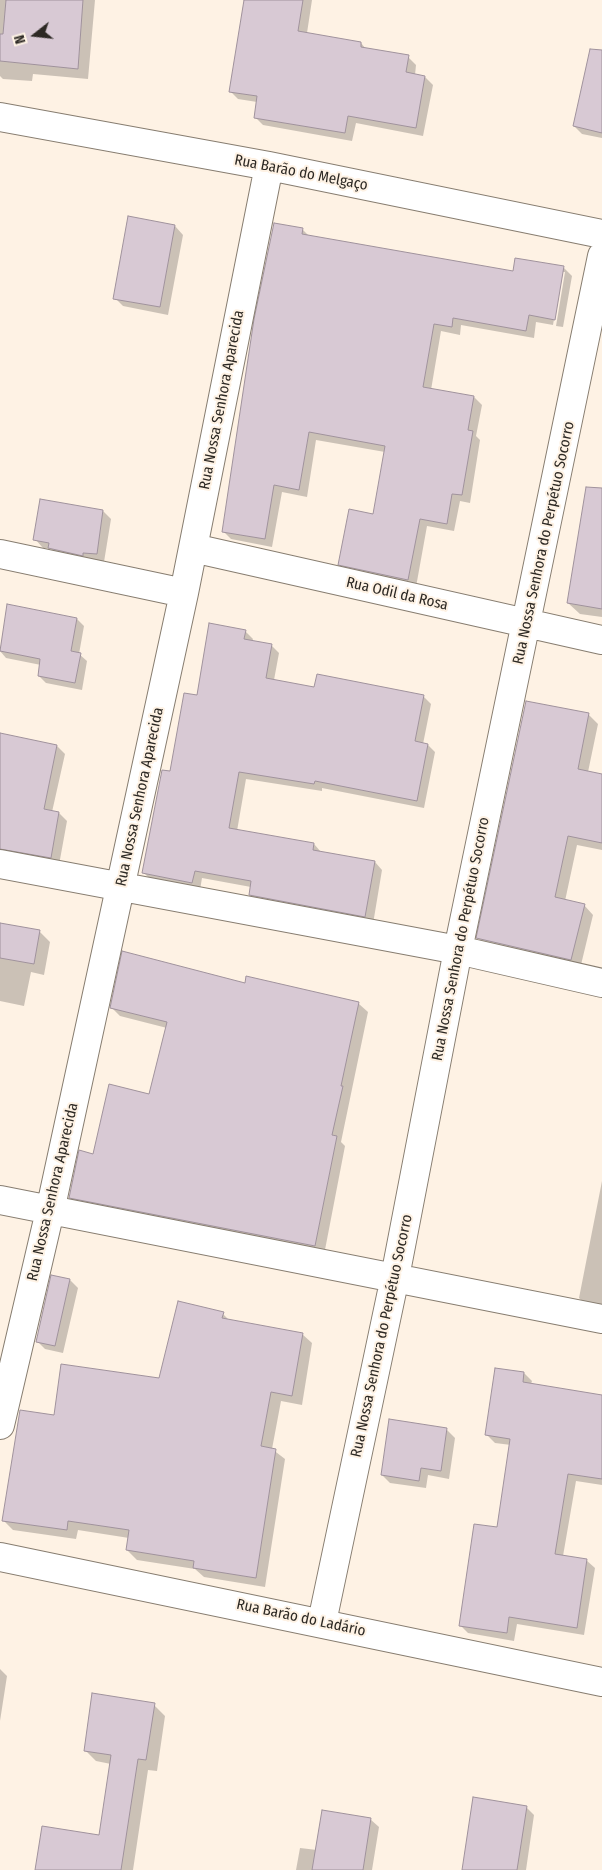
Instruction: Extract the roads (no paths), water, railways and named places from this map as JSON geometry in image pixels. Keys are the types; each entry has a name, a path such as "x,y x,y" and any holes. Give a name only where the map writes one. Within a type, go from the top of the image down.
{"street":[{"name":"Rua Barão do Melgaço","path":"0,117 269,166 602,234"},
{"name":"Rua Nossa Senhora Aparecida","path":"0,1425 50,1211 184,593 269,166"},
{"name":"Rua Nossa Senhora do Perpétuo Socorro","path":"322,1622 395,1278 458,950 602,256"},
{"name":"Rua Odil da Rosa","path":"193,548 602,640"},
{"path":"0,554 184,593"},
{"path":"0,864 120,885 458,950 602,983"},
{"path":"0,1200 602,1319"},
{"name":"Rua Barão do Ladário","path":"0,1557 322,1622 602,1682"}]}
